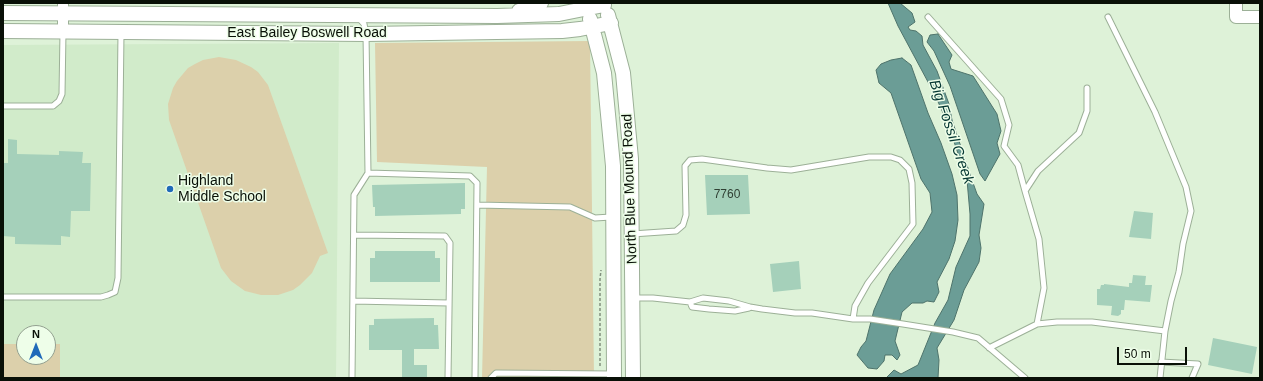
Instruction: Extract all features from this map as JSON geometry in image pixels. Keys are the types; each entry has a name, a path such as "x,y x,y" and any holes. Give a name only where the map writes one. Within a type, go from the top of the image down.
{"main road":[{"path":"497,16 531,9 541,3"},
{"name":"East Bailey Boswell Road","path":"3,13 63,8 184,14 497,16 559,14 586,6 604,4"},
{"name":"North Blue Mound Road","path":"604,4 611,23 623,73 627,102 631,159 633,378"},
{"name":"North Blue Mound Road","path":"586,6 593,26 604,73 613,166 616,377"},
{"path":"121,32 124,24 130,21 171,20 184,14"},
{"path":"186,33 211,26 254,24 258,22 258,14"},
{"name":"East Bailey Boswell Road","path":"3,31 366,34 562,31 611,23"}],"street":[{"path":"1236,3 1236,16 1260,17"},
{"path":"63,8 63,32"}],"lane":[{"path":"352,378 354,195 368,173 366,34 364,24 356,15"},
{"path":"928,16 1001,99 1009,125 1004,146 1018,165 1039,239 1044,288 1037,324"},
{"path":"1108,17 1155,112 1186,187 1191,211 1183,244 1179,272 1164,331 1160,378"},
{"path":"3,106 53,106 59,101 62,94 63,32"},
{"path":"3,297 100,297 108,296 115,292 118,278 121,32"},
{"path":"1025,191 1038,171 1079,133 1087,111 1087,88"},
{"path":"632,234 676,231 683,225 686,215 685,166 690,160 702,159 791,170 869,157 891,157 900,160 909,169 912,183 913,224 868,283 855,306 853,319"},
{"path":"368,173 470,176 477,183 475,378"},
{"path":"477,205 570,207 596,218 614,217"},
{"path":"354,235 445,236 450,242 448,378"},
{"path":"633,298 653,298 690,302 703,298 729,301 752,308 795,313 812,313 853,319 870,319 953,332 978,338 1025,378"},
{"path":"353,301 449,303"},
{"path":"690,302 692,306 709,309 736,311 752,308"},
{"path":"989,348 1037,324 1057,322 1092,322 1164,331"},
{"path":"1161,362 1198,364 1192,378"},
{"path":"491,378 496,372 616,377"}],"shaded area":[{"path":"590,41 594,378 482,378 487,167 377,162 375,43"},
{"name":"Highland Middle School","path":"339,43 336,378 3,378 3,45"},
{"path":"219,57 236,60 251,67 258,72 268,85 328,253 320,256 312,273 300,285 293,290 278,295 261,295 245,291 231,281 221,268 169,120 168,104 177,81 188,68 195,64 203,60"},
{"path":"3,344 16,344 16,365 56,365 56,344 60,344 60,378 3,378"}],"water":[{"name":"Big Fossil Creek","path":"888,3 900,3 912,13 915,22 908,27 910,30 916,31 922,36 923,45 937,71 949,104 952,120 977,194 984,204 979,235 981,248 979,262 964,290 954,320 937,348 939,360 938,378 886,378 894,370 901,374 918,365 935,323 948,300 956,267 970,236 967,180 948,124 935,95 898,26"},
{"path":"938,34 952,55 949,62 951,69 973,76 997,114 1001,131 997,143 1000,154 985,181 980,174 950,86 934,51 927,42 930,35"},
{"path":"902,58 911,65 952,174 957,195 958,220 955,241 949,259 937,282 939,292 934,302 927,301 923,303 912,303 902,312 895,341 900,355 897,360 892,355 885,355 884,361 877,369 868,368 857,355 866,341 874,310 890,274 923,229 932,212 930,193 921,179 891,93 879,83 876,70 881,64"}],"building":[{"path":"8,139 17,140 17,154 59,155 59,151 83,152 82,163 91,163 90,211 71,211 70,237 61,236 61,245 15,244 15,237 3,236 3,163 8,163"},
{"path":"705,175 748,175 750,214 707,215"},
{"path":"465,183 465,209 461,209 461,214 375,216 372,185"},
{"path":"1134,211 1153,213 1151,239 1129,237"},
{"path":"375,251 435,251 435,258 440,258 440,282 370,282 370,258 375,258"},
{"path":"799,261 801,289 773,292 770,264"},
{"path":"1133,275 1146,276 1145,285 1152,285 1150,302 1125,300 1124,310 1121,310 1121,314 1118,316 1111,315 1112,306 1097,305 1097,289 1100,289 1101,285 1104,284 1129,287 1129,283 1132,283"},
{"path":"434,318 434,325 438,325 439,349 414,349 414,365 427,365 427,378 402,378 402,350 369,350 369,325 374,325 374,319"},
{"path":"1213,338 1257,347 1252,374 1208,365"}],"place":[{"name":"Highland Middle School","path":"170,189"}]}
